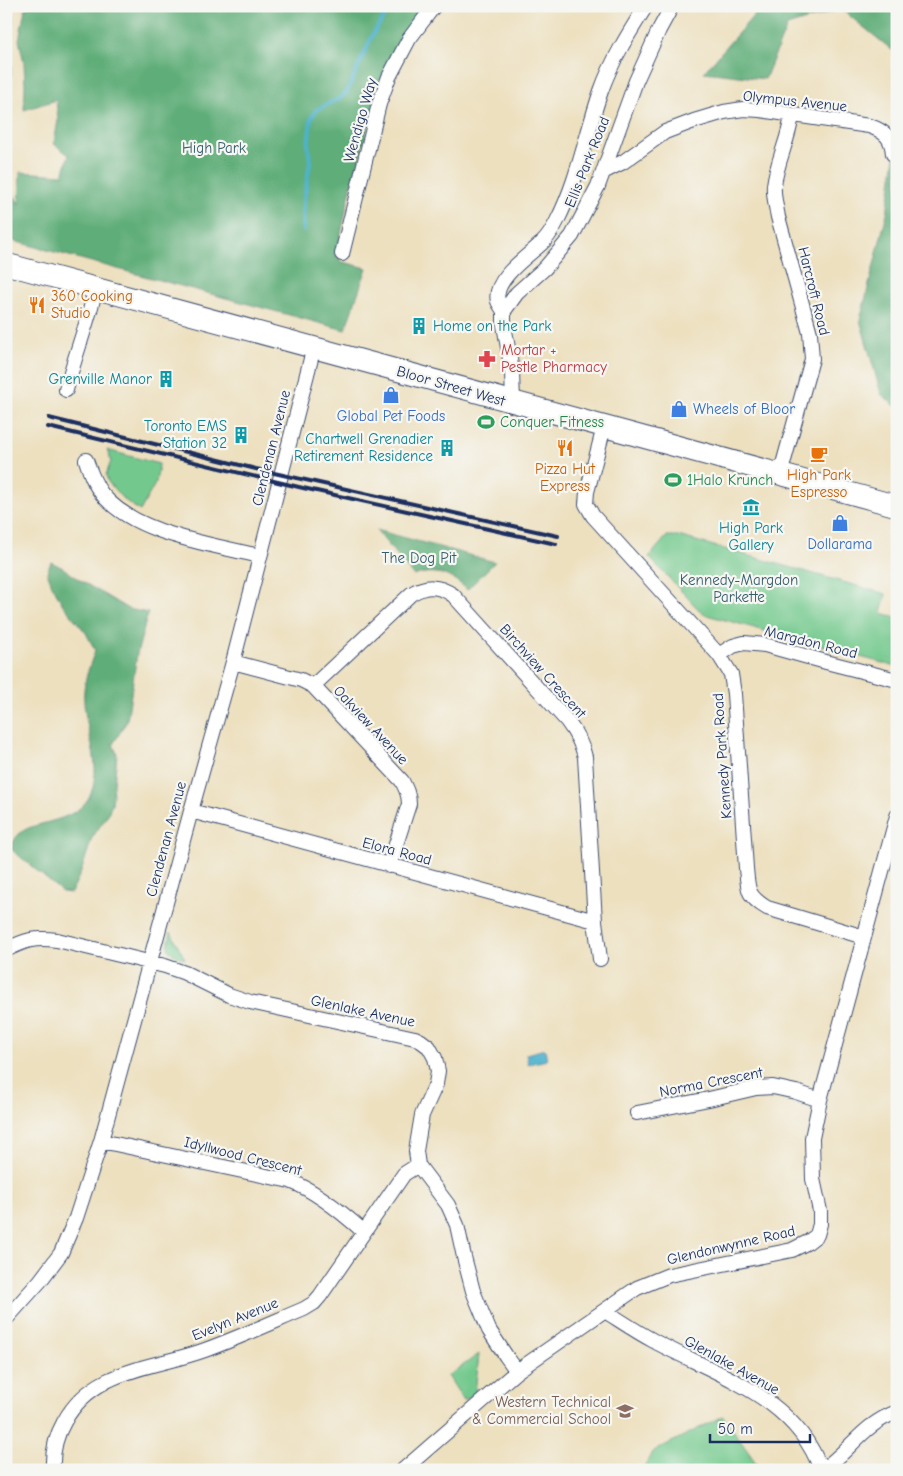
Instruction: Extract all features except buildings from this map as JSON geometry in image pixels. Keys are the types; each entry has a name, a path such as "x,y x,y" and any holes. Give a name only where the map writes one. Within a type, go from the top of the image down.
{"main road":[{"name":"Bloor Street West","path":"6,264 897,506"}],"street":[{"name":"Wendigo Way","path":"342,254 379,104 389,77 409,39 434,6"},
{"name":"Ellis Park Road","path":"513,403 512,371 504,325 504,311 498,302 498,291 509,272 543,242 552,231 567,199 602,89 613,62 646,6"},
{"name":"Ellis Park Road","path":"504,311 517,293 545,268 572,236 598,186 640,73 672,6"},
{"name":"Olympus Avenue","path":"603,172 623,162 665,132 709,116 743,109 792,114 870,126 888,138 892,144 893,154"},
{"name":"Harcroft Road","path":"780,475 812,359 810,333 774,197 776,174 790,128 792,114"},
{"path":"66,390 72,366 90,316 96,288"},
{"name":"Clendenan Avenue","path":"6,1319 40,1281 61,1253 76,1218 101,1140 233,662 314,347"},
{"name":"Kennedy Park Road","path":"604,427 587,492 586,504 593,516 719,655 731,674 749,892 756,901 766,908 864,937"},
{"path":"86,460 92,479 101,494 130,517 154,528 259,556"},
{"name":"Birchview Crescent","path":"313,686 411,594 421,588 429,587 447,591 453,595 567,721 577,734 582,746 585,757 595,921 600,959"},
{"name":"Margdon Road","path":"719,655 733,646 744,643 765,645 897,680"},
{"name":"Oakview Avenue","path":"233,662 302,680 313,686 402,781 407,789 408,804 389,866"},
{"name":"Elora Road","path":"191,811 595,921"},
{"name":"Glendonwynne Road","path":"403,1470 518,1371 637,1288 668,1275 792,1250 817,1235 820,1224 820,1211 813,1179 812,1138 820,1100 897,816"},
{"name":"Glenlake Avenue","path":"6,950 22,942 45,938 164,966 186,973 228,995 250,1002 415,1038 421,1041 436,1058 438,1071 436,1084 422,1116 416,1151 418,1165"},
{"name":"Norma Crescent","path":"637,1113 756,1088 772,1087 820,1100"},
{"name":"Idyllwood Crescent","path":"101,1140 290,1181 308,1190 364,1232"},
{"path":"418,1165 448,1205 457,1226 473,1291 489,1330 518,1371"},
{"name":"Evelyn Avenue","path":"53,1470 53,1454 60,1428 70,1411 93,1388 117,1375 204,1350 310,1306 320,1296 404,1174 418,1165"},
{"name":"Glenlake Avenue","path":"605,1311 653,1341 724,1375 763,1397 780,1410 804,1438 816,1455 822,1470"},
{"path":"822,1470 835,1461 868,1427 897,1412"}],"green space":[{"name":"High Park","path":"30,6 424,6 400,41 384,71 351,188 336,256 343,262 367,268 345,330 6,239 6,181 19,204 20,172 63,175 69,155 54,144 58,120 56,100 24,110 24,63 19,40 25,9"},
{"path":"762,6 897,6 897,54 841,9 787,26 765,79 704,72"},
{"path":"6,13 13,13 10,106 6,103"},
{"path":"897,142 897,407 881,394 860,320 887,213"},
{"path":"107,450 159,464 156,482 140,511 123,499 108,482 106,475 111,461"},
{"name":"The Dog Pit","path":"376,530 495,562 467,590 456,580 443,574 429,573 414,576"},
{"name":"Kennedy-Margdon Parkette","path":"667,536 678,536 886,594 881,613 897,617 897,667 703,614 649,557"},
{"path":"51,562 128,609 148,613 137,654 127,721 113,744 117,754 112,804 107,816 92,838 81,872 71,893 62,892 11,849 15,839 25,830 78,810 88,800 94,781 94,755 84,703 84,690 95,650 86,633 63,605 52,585 47,572"},
{"path":"171,932 185,959 169,950 168,943"},
{"path":"479,1354 475,1393 464,1401 448,1376"},
{"path":"723,1416 761,1470 643,1470 652,1452"}],"water":[{"path":"545,1049 547,1060 528,1064 526,1054"}],"waterway":[{"path":"304,231 303,204 310,162 308,145 311,119 316,110 340,98 347,92 373,34 391,6"}],"railway":[{"path":"49,418 256,469 558,536"},
{"path":"48,427 303,488 556,544"}],"place":[{"name":"360 Cooking Studio","path":"37,305"},
{"name":"Home on the Park","path":"419,326"},
{"name":"Mortar + Pestle Pharmacy","path":"487,359"},
{"name":"Grenville Manor","path":"166,379"},
{"name":"Global Pet Foods","path":"391,395"},
{"name":"Wheels of Bloor","path":"679,409"},
{"name":"Conquer Fitness","path":"486,422"},
{"name":"Toronto EMS Station 32","path":"241,435"},
{"name":"Chartwell Grenadier Retirement Residence","path":"447,448"},
{"name":"Pizza Hut Express","path":"565,448"},
{"name":"High Park Espresso","path":"819,454"},
{"name":"1Halo Krunch","path":"673,480"},
{"name":"High Park Gallery","path":"751,507"},
{"name":"Dollarama","path":"840,523"},
{"name":"Western Technical & Commercial School","path":"625,1411"}]}
